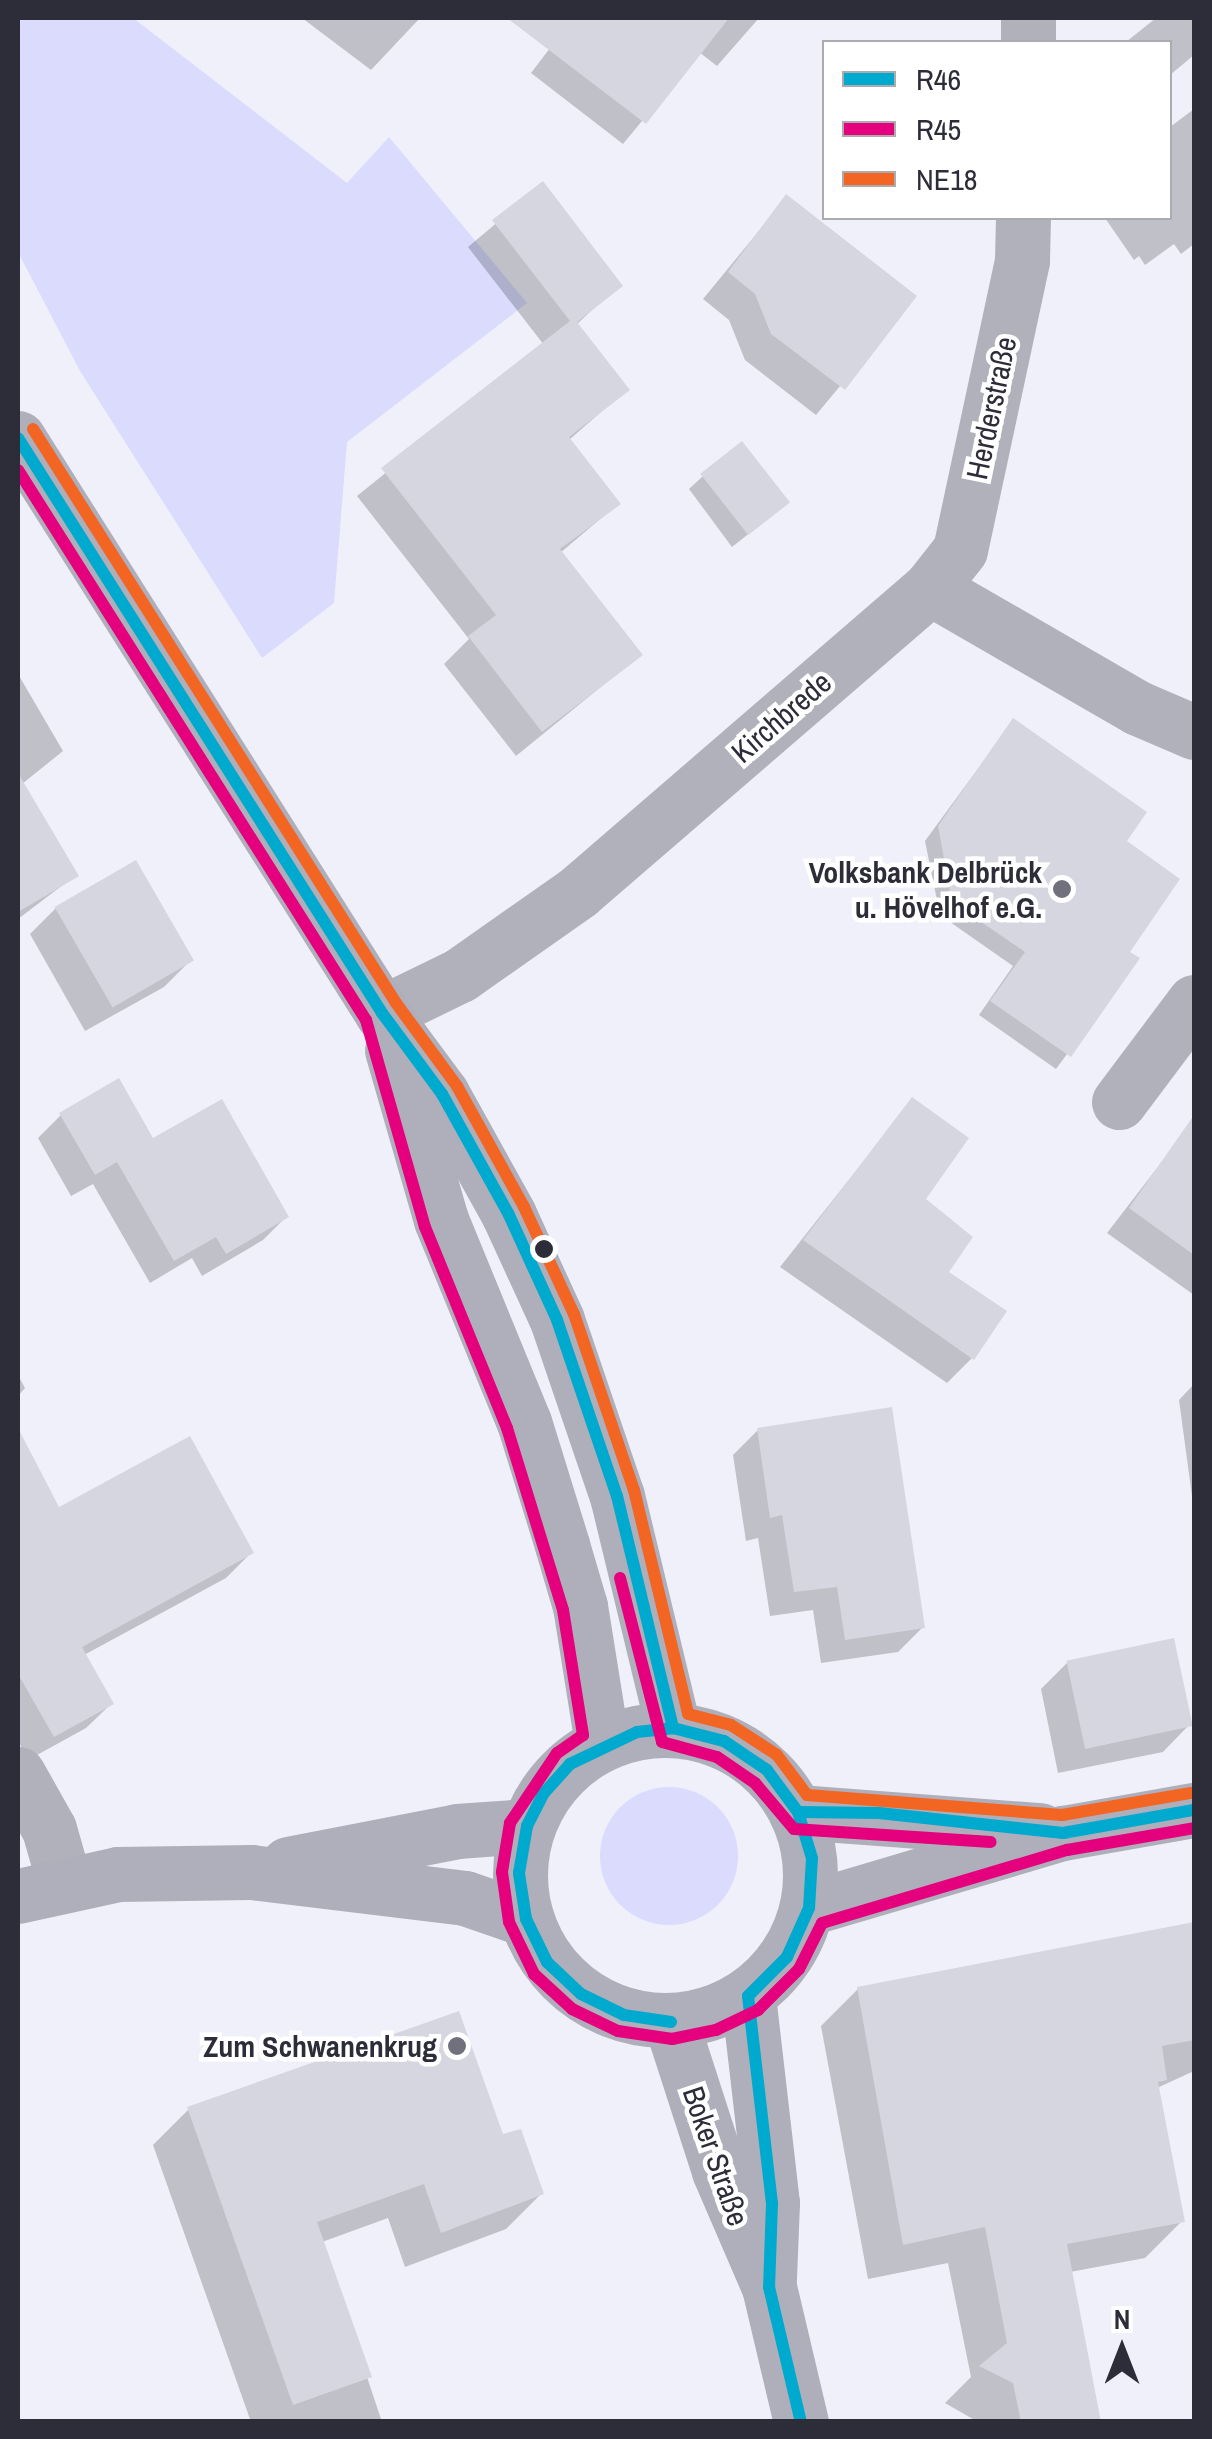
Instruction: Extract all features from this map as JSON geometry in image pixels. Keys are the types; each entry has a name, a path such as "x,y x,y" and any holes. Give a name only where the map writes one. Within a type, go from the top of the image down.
{"main road":[{"path":"18,438 382,1012 442,1094 510,1215 557,1320 617,1496 673,1728"},
{"path":"382,1012 441,1220 524,1422 557,1528 580,1606 602,1743"},
{"path":"673,1728 724,1741 768,1770 798,1812 812,1858 809,1908 787,1957 748,1996 712,2014 671,2022 624,2015 581,1994 547,1962 526,1919 519,1873 527,1826 570,1764 602,1743 673,1728"},
{"path":"809,1908 1063,1833 1194,1810"},
{"path":"798,1812 879,1813 1063,1833"},
{"path":"251,1872 456,1830 527,1826"},
{"path":"41,1891 118,1874 251,1872 465,1898 526,1919"},
{"name":"Boker Straße","path":"748,1996 772,2203 769,2287"},
{"name":"Boker Straße","path":"671,2022 719,2171 769,2287 800,2422"}],"street":[{"name":"Herderstraße","path":"930,588 960,550 1022,261 1024,220"},
{"path":"930,588 1138,708 1194,732"},
{"name":"Kirchbrede","path":"382,1012 460,974 578,892 930,588"},
{"path":"1119,1102 1194,1002"},
{"path":"18,1774 50,1830 41,1891"}],"shaded area":[{"path":"18,18 133,18 347,183 389,137 527,303 347,442 334,603 262,658 80,371 18,252"},
{"path":"669,1787 695,1792 718,1807 733,1830 738,1856 733,1882 718,1905 695,1920 669,1925 643,1920 620,1905 605,1882 600,1856 605,1830 620,1807 643,1792"}],"building":[{"path":"507,18 729,18 646,124"},
{"path":"543,181 623,286 577,322 630,390 569,437 621,504 560,549 643,655 542,732 468,636 496,615 381,468 570,321 492,220"},
{"path":"786,194 917,296 845,390 771,334 755,294 728,272"},
{"path":"742,441 790,502 748,535 700,474"},
{"name":"Volksbank Delbrück u. Hövelhof e.G.","path":"1013,718 1147,812 1127,841 1180,879 1130,952 1140,958 1071,1057 990,1001 1025,952 952,902 938,826"},
{"path":"18,773 79,876 18,912"},
{"path":"136,860 194,960 113,1007 55,907"},
{"path":"119,1078 153,1138 222,1099 289,1217 226,1254 216,1237 174,1261 117,1162 95,1175 59,1113"},
{"path":"912,1097 969,1138 926,1199 973,1237 949,1272 1007,1311 974,1360 803,1240"},
{"path":"1194,1115 1194,1255 1129,1208"},
{"path":"892,1407 925,1628 845,1640 837,1587 794,1592 782,1515 770,1518 757,1428"},
{"path":"18,1428 59,1507 190,1436 254,1553 82,1647 114,1704 54,1737 18,1674"},
{"path":"1174,1638 1193,1726 1085,1749 1066,1661"},
{"path":"1194,1922 1194,2040 1162,2046 1167,2080 1158,2082 1185,2222 1067,2244 1101,2422 1021,2422 1013,2383 979,2366 1007,2343 985,2227 903,2245 857,1987"},
{"path":"459,2011 503,2134 521,2129 544,2194 441,2233 424,2184 317,2222 372,2377 293,2405 187,2107"}],"transit line":[{"name":"NE18","path":"33,429 396,1003 457,1086 524,1207 574,1314 634,1490 688,1714 731,1725 777,1755 807,1795 1062,1815 1191,1793"},
{"name":"R46","path":"18,438 382,1013 442,1094 509,1215 557,1320 617,1496 673,1728"},
{"name":"R45","path":"18,470 366,1020 425,1227 507,1428 563,1610 583,1735 557,1753 510,1823 502,1872 509,1922 534,1974 572,2009 618,2031 672,2039 716,2030 758,2010 799,1969 822,1923 1067,1850 1194,1828"},
{"name":"R45","path":"620,1578 662,1742 717,1757 755,1783 794,1829 991,1842"},
{"name":"R46","path":"671,2022 624,2015 581,1994 547,1962 526,1919 519,1873 527,1826 544,1793 570,1764 637,1732 673,1728 724,1741 767,1770 798,1812 812,1858 809,1908 787,1957 748,1996"},
{"name":"R46","path":"798,1812 879,1813 1063,1833 1194,1810"},
{"name":"R46","path":"748,1996 772,2203 769,2287 801,2422"}],"place":[{"name":"Volksbank Delbrück u. Hövelhof e.G.","path":"1062,889"},
{"name":"Zum Schwanenkrug","path":"457,2046"}]}
